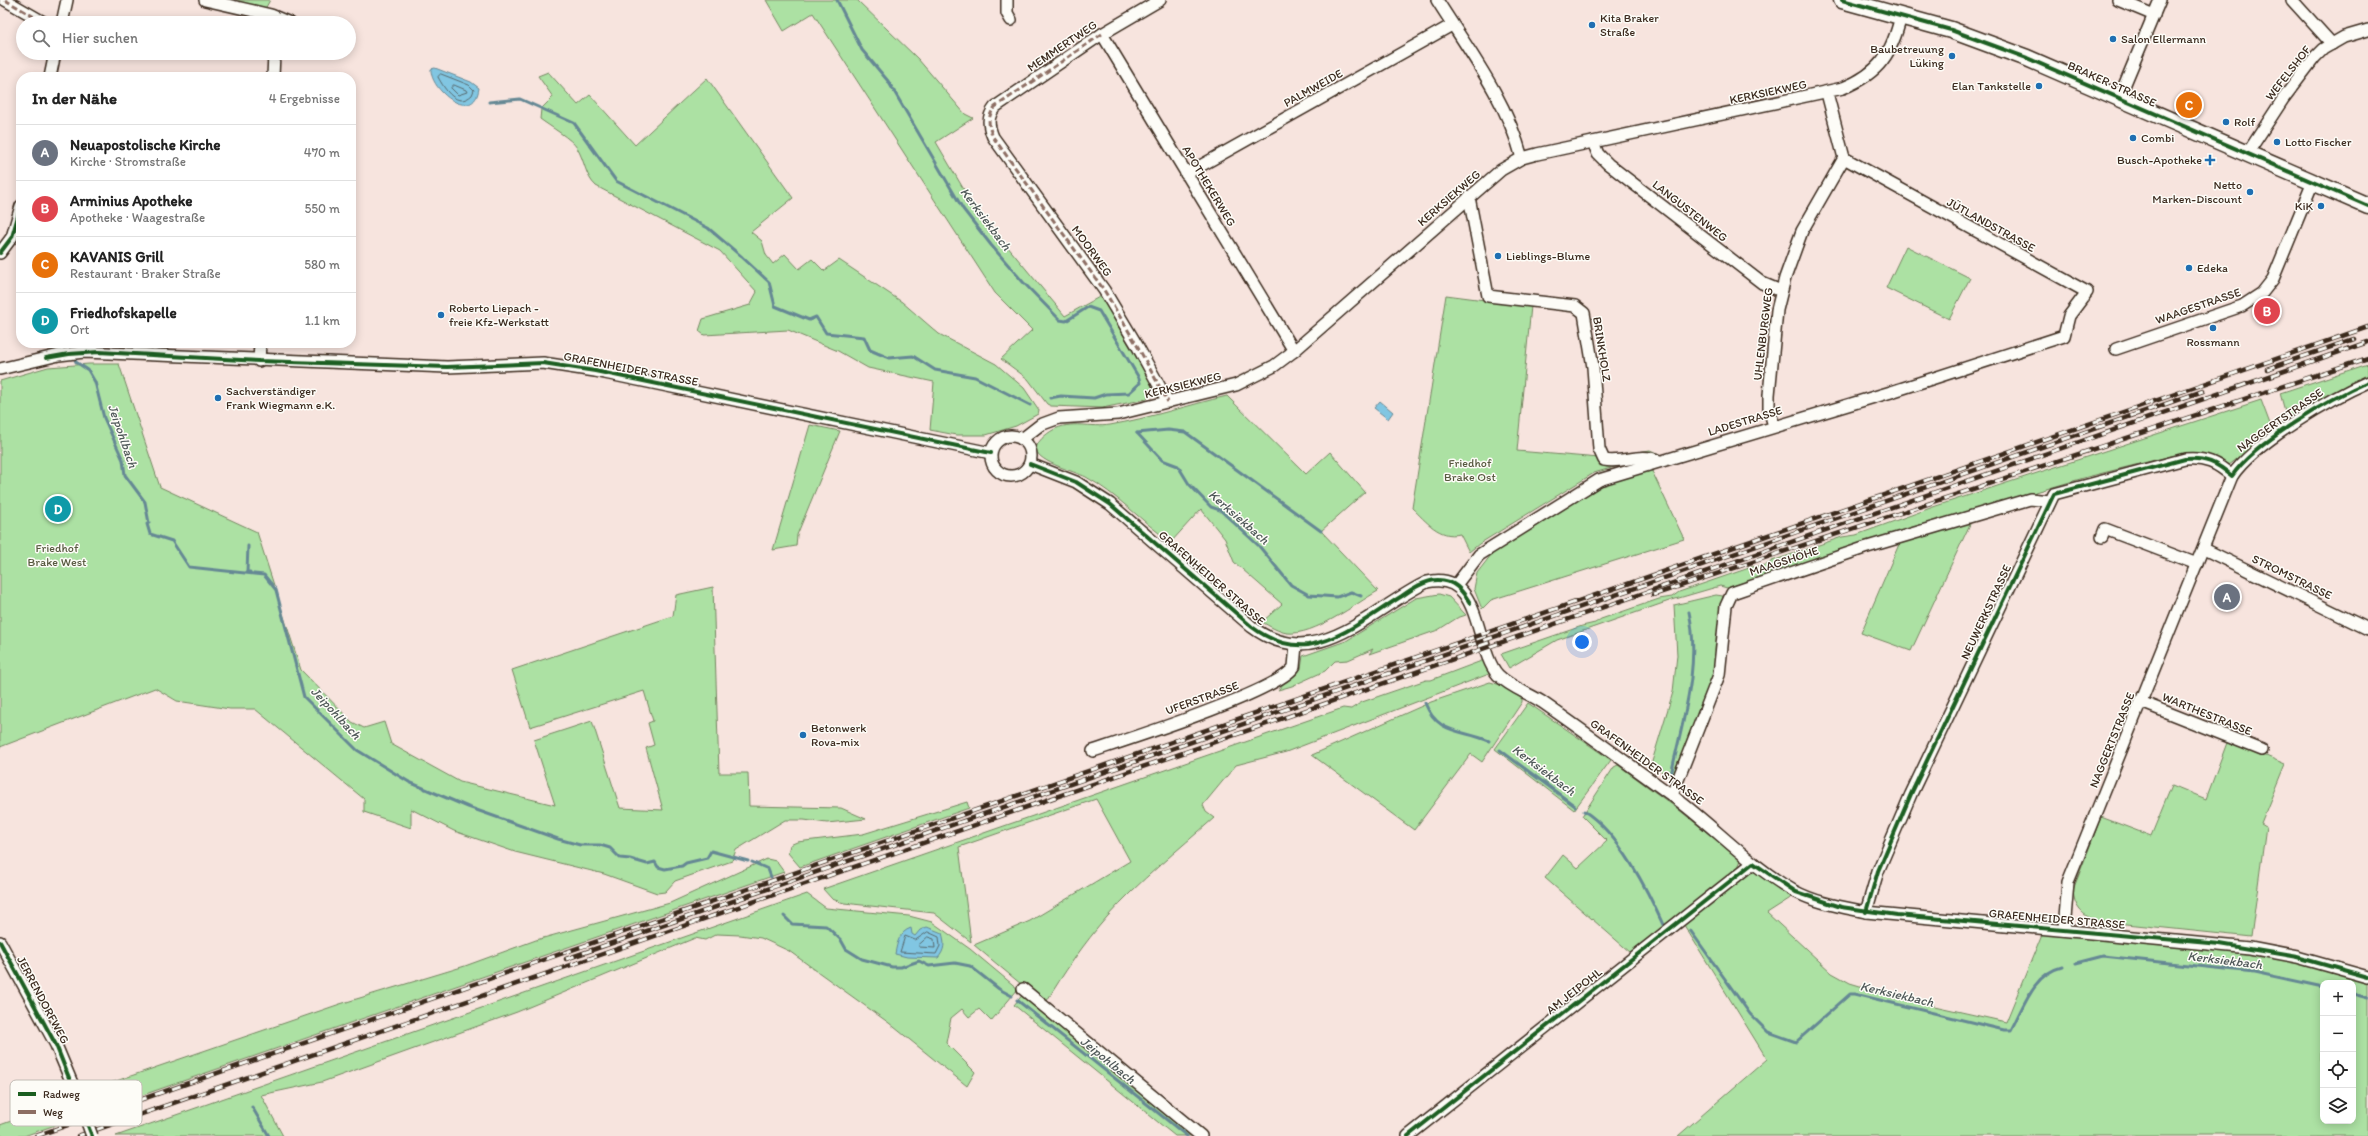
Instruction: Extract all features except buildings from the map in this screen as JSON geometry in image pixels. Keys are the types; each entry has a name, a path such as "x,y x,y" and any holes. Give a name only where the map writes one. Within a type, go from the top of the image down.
{"main road":[{"name":"BRAKER STRASSE","path":"1842,0 1901,16 1998,47 2368,206"}],"street":[{"path":"5,0 33,16"},
{"path":"64,16 67,0"},
{"path":"205,0 262,16"},
{"path":"1007,0 1007,13 1011,20"},
{"name":"MEMMERTWEG","path":"989,122 990,114 995,107 1102,34 1160,0"},
{"path":"1437,0 1491,83 1514,131 1522,158"},
{"path":"2118,0 2154,15"},
{"path":"2119,98 2160,0"},
{"path":"2292,0 2332,44"},
{"name":"KERKSIEKWEG","path":"1022,439 1040,425 1059,418 1072,416 1109,416 1168,402 1248,380 1274,366 1294,351 1469,197 1501,170 1522,158 1827,93 1857,82 1876,69 1883,61 1894,42 1901,16"},
{"name":"PALMWEIDE","path":"1186,174 1452,25"},
{"name":"WEFELSHOF","path":"2247,154 2308,66 2323,49 2368,30"},
{"name":"APOTHEKERWEG","path":"1102,34 1294,351"},
{"path":"51,72 54,60"},
{"path":"273,72 274,60"},
{"path":"1827,93 1844,158"},
{"name":"MOORWEG","path":"989,122 993,137 1114,304 1168,402"},
{"name":"LANGUSTENWEG","path":"1593,142 1598,154 1608,164 1762,283 1781,291"},
{"name":"UHLENBURGWEG","path":"1774,426 1769,409 1769,395 1781,291 1802,231 1844,158"},
{"name":"JÜTLANDSTRASSE","path":"1844,158 2086,292 2069,316 2066,331"},
{"name":"WAAGESTRASSE","path":"2116,349 2242,306 2262,294 2273,279 2312,182"},
{"name":"BRINKHOLZ","path":"1469,197 1488,296 1575,306 1584,313 1595,387 1599,449 1604,460 1611,462 1644,457 1659,461"},
{"path":"0,253 12,237 16,223"},
{"name":"LADESTRASSE","path":"1456,585 1479,555 1587,486 1659,461 1891,392 2061,338 2066,331"},
{"path":"259,361 260,348"},
{"name":"GRAFENHEIDER STRASSE","path":"0,369 59,355 84,352 259,361 447,367 532,364 555,365 607,373 991,453"},
{"name":"NAGGERTSTRASSE","path":"2064,930 2068,882 2204,549 2232,476 2245,460 2300,420 2333,399 2368,382"},
{"path":"1009,436 1022,439 1030,450 1030,464 1021,474 1007,476 996,470 992,465 991,453 993,446 1002,438 1009,436"},
{"name":"NEUWERKSTRASSE","path":"1866,912 1878,871 1911,794 2054,494 2064,490 2185,459 2200,458 2212,461 2232,476"},
{"name":"GRAFENHEIDER STRASSE","path":"1030,464 1076,482 1100,496 1255,630 1276,641 1296,645 1318,642 1336,636 1428,582 1444,580 1456,585 1462,590 1470,603 1492,664 1498,674 1531,695 1672,795 1753,863 1796,892 1817,900 1866,912 2250,948 2297,957 2368,977"},
{"name":"MAAGSHÖHE","path":"1672,795 1719,675 1726,606 1732,593 1864,548 2030,499 2050,501"},
{"path":"2102,537 2105,529 2197,564"},
{"name":"STROMSTRASSE","path":"2204,549 2368,629"},
{"name":"UFERSTRASSE","path":"1093,751 1241,698 1276,682 1294,667 1296,645"},
{"name":"WARTHESTRASSE","path":"2141,702 2262,750"},
{"name":"AM JEIPOHL","path":"1408,1136 1753,863"},
{"name":"JERRENDORFWEG","path":"0,942 4,958 56,1045 71,1080"},
{"path":"1023,989 1201,1136"},
{"name":"JERRENDORFWEG","path":"88,1126 92,1136"}],"green space":[{"path":"224,0 270,0 265,9"},
{"path":"766,0 857,0 918,59 965,114 973,118 936,142 973,205 1065,316 1101,296 1153,387 1147,399 1102,408 1051,406 1047,404 1028,379 1001,359 1032,330 995,293 813,13 784,31"},
{"path":"548,72 578,105 590,95 635,145 707,78 793,198 751,232 762,241 766,255 773,264 785,254 799,269 812,259 824,271 839,260 902,302 939,334 996,364 1024,388 1039,410 1038,414 1016,426 986,435 956,435 930,430 934,382 868,368 838,351 788,330 704,335 699,331 703,319 750,305 757,292 720,251 596,186 592,182 580,153 574,144 540,119 541,109 553,97 538,76"},
{"path":"1906,246 1970,278 1949,319 1886,288"},
{"name":"Friedhof Brake Ost","path":"1446,295 1531,306 1517,451 1599,458 1650,450 1659,454 1594,473 1479,544 1469,552 1460,534 1446,534 1433,528 1412,508"},
{"name":"Friedhof Brake West","path":"89,364 119,364 160,487 257,532 301,670 352,722 364,728 384,722 391,744 460,782 555,805 534,740 592,721 620,808 663,810 646,748 654,745 648,723 653,721 644,691 530,727 512,670 673,616 676,595 713,587 719,773 748,773 749,806 841,808 866,819 827,823 804,820 785,820 736,850 732,861 675,881 665,892 657,893 604,874 515,852 454,831 411,809 411,828 364,812 364,799 255,709 230,709 177,701 155,688 0,747 0,381 48,367"},
{"path":"2368,364 2368,376 2322,399 2297,415 2286,415 2280,393"},
{"path":"1227,396 1306,474 1330,452 1365,492 1321,531 1378,591 1334,618 1309,630 1298,633 1287,633 1277,630 1262,622 1282,604 1234,562 1225,539 1201,509 1171,542 1097,484 1086,477 1050,463 1039,455 1036,450 1036,447 1042,438 1053,430 1067,425 1110,425 1140,419"},
{"path":"2261,400 2273,432 2229,465 2201,454 2171,456 2087,477 1900,532 1727,588 1720,586 1672,600 1557,640 1509,668 1501,654 1582,626 1595,623 1601,619 1659,599 1672,597 1679,592 1752,567 1766,565 1772,561 1842,537 1856,535 1936,506"},
{"path":"810,425 840,431 797,535 796,546 773,550"},
{"path":"1651,469 1684,539 1491,600 1482,609 1474,589 1477,573 1491,555 1509,541 1598,487"},
{"path":"1971,522 1911,651 1861,633 1900,542"},
{"path":"1439,594 1449,597 1466,615 1457,618 1438,630 1369,654 1373,649 1348,660 1335,661 1325,671 1292,686 1278,690 1290,676 1301,669 1303,656 1346,641 1416,598"},
{"path":"1716,595 1723,596 1715,676 1675,774 1669,776 1651,765 1673,692 1677,655 1674,605"},
{"path":"1484,660 1489,674 1286,752 1236,765 1203,805 1206,812 1214,818 1145,878 1107,917 1074,959 1045,1004 974,945 1030,921 1130,861 1096,799 959,847 971,942 934,913 844,903 832,899 823,889 1343,708 1351,709 1362,702 1426,680 1431,680"},
{"path":"1490,682 1501,685 1522,699 1522,702 1482,762 1471,754 1414,830 1312,755 1431,702"},
{"path":"1528,703 1611,760 1574,810 1495,749"},
{"path":"2228,740 2285,764 2261,823 2266,826 2251,937 2098,921 2083,913 2077,906 2073,890 2101,817 2151,836 2172,785 2206,799"},
{"path":"1618,765 1678,809 1741,860 1737,870 1631,953 1545,878 1563,855 1578,868 1607,841 1582,816 1614,767"},
{"path":"967,802 969,808 800,867 788,853 790,845 797,842 863,834"},
{"path":"767,859 776,861 784,872 142,1095 142,1080 119,1080 340,1004 465,966 536,940 670,903"},
{"path":"1755,872 1792,897 1767,913 1832,973 1850,983 1903,999 2006,1022 2042,934 2240,953 2289,961 2368,982 2368,1136 1678,1136 1767,1059 1684,925 1746,874"},
{"path":"807,894 826,908 909,916 932,922 970,949 1018,989 991,1021 979,1009 969,1017 962,1009 951,1018 946,1043 975,1072 967,1086 889,1023 789,951 761,938 717,934 705,940 695,938 517,1012 322,1082 261,1095 283,1136 116,1136"},
{"path":"1024,993 1195,1136 1175,1136 1014,1005"},
{"path":"10,1121 10,1126 52,1126 24,1136 0,1136 0,1125"}],"water":[{"path":"435,68 471,82 479,88 475,99 469,104 461,104 453,101 437,86 431,69"},
{"path":"1380,401 1393,412 1388,419 1374,408"},
{"path":"927,927 942,933 944,946 938,958 907,957 895,954 898,942 904,932 911,928 912,934 915,936 920,930"}],"waterway":[{"name":"Kerksiekbach","path":"837,0 862,50 888,81 963,209 991,245 1023,282 1060,320 1066,321 1088,307 1099,311 1139,378 1140,383 1129,393 1106,394 1094,398 1061,396 1050,398"},
{"path":"489,102 520,99 574,123 616,181 708,228 769,282 775,306 809,320 816,317 826,333 864,337 870,350 889,358 913,356 935,370 975,377 1030,405"},
{"name":"Jeipohlbach","path":"73,355 76,362 88,370 95,382 104,418 123,460 125,475 145,502 149,523 147,524 150,534 172,541 189,567 264,575 276,590 304,697 357,750 409,782 468,807 558,839 580,845 600,845 610,848 620,858 647,864 655,862 658,867 665,869 682,866 686,863 707,858 711,851 748,861"},
{"path":"1137,433 1168,430 1185,432 1321,531"},
{"name":"Kerksiekbach","path":"1137,433 1162,460 1178,466 1189,484 1211,507 1220,510 1259,546 1291,585 1309,595 1337,597 1351,592 1361,596"},
{"path":"248,546 247,572 250,572"},
{"path":"1671,775 1689,694 1693,653 1689,612"},
{"name":"Kerksiekbach","path":"1425,703 1430,713 1444,726 1451,730 1489,741"},
{"name":"Kerksiekbach","path":"1500,750 1575,806"},
{"name":"Kerksiekbach","path":"1584,811 1597,821 1609,834 1632,864 1665,929"},
{"name":"Jeipohlbach","path":"752,862 768,869 771,877"},
{"name":"Jeipohlbach","path":"784,916 792,924 826,926 841,940 846,949 862,959 892,967 901,967 919,961 929,966 955,963 970,966 999,989 1012,996"},
{"name":"Kerksiekbach","path":"1690,930 1750,1014 1768,1032 1796,1042 1850,994 2004,1030 2011,1030 2030,992 2044,976 2062,967"},
{"name":"Kerksiekbach","path":"2076,963 2103,956 2254,972 2320,986"},
{"name":"Kerksiekbach","path":"2356,995 2368,998"},
{"name":"Jeipohlbach","path":"1017,1000 1187,1136"},
{"path":"252,1107 269,1136"}],"railway":[{"path":"142,1099 2368,327"},
{"path":"2267,369 2354,339"},
{"path":"142,1114 2368,342"},
{"path":"1653,595 2368,358"},
{"path":"566,959 2203,391"},
{"path":"36,1136 65,1126"},
{"path":"78,1136 107,1126"}],"marked path":[{"path":"5,0 33,16"},
{"path":"1102,34 995,107 992,111 989,125 993,137 1104,290 1138,347 1168,402"}],"cycle path":[{"path":"1842,0 1951,30 2027,58 2368,206"},
{"path":"0,253 12,237 16,223"},
{"path":"46,358 69,354 99,352 259,361 447,367 543,363 595,371 991,453"},
{"path":"1866,912 1878,871 1911,794 2054,494 2185,459 2205,460 2216,464 2232,476 2243,463 2275,436 2315,410 2352,389 2368,382"},
{"path":"1030,464 1076,482 1110,504 1252,627 1278,641 1293,645 1308,645 1333,638 1357,625 1414,588 1433,580 1444,580 1453,584 1461,590 1470,603"},
{"path":"1408,1136 1753,863 1796,892 1841,907 1897,915 2220,944 2297,957 2368,977"},
{"path":"0,942 56,1045 70,1080"},
{"path":"88,1126 92,1136"}],"place":[{"name":"Kita Braker Straße","path":"1592,25"},
{"name":"Salon Ellermann","path":"2113,39"},
{"name":"Baubetreuung Lüking","path":"1952,56"},
{"name":"Elan Tankstelle","path":"2039,86"},
{"name":"KAVANIS Grill","path":"2189,105"},
{"name":"Rolf","path":"2226,122"},
{"name":"Combi","path":"2133,138"},
{"name":"Lotto Fischer","path":"2277,142"},
{"name":"Busch-Apotheke","path":"2210,160"},
{"name":"Netto Marken-Discount","path":"2250,192"},
{"name":"KiK","path":"2321,206"},
{"name":"Lieblings-Blume","path":"1498,256"},
{"name":"Edeka","path":"2189,268"},
{"name":"Arminius Apotheke","path":"2267,311"},
{"name":"Roberto Liepach - freie Kfz-Werkstatt","path":"441,315"},
{"name":"Rossmann","path":"2213,328"},
{"name":"Sachverständiger Frank Wiegmann e.K.","path":"218,398"},
{"name":"Friedhofskapelle","path":"58,509"},
{"name":"Neuapostolische Kirche","path":"2227,597"},
{"name":"Betonwerk Rova-mix","path":"803,735"}]}
